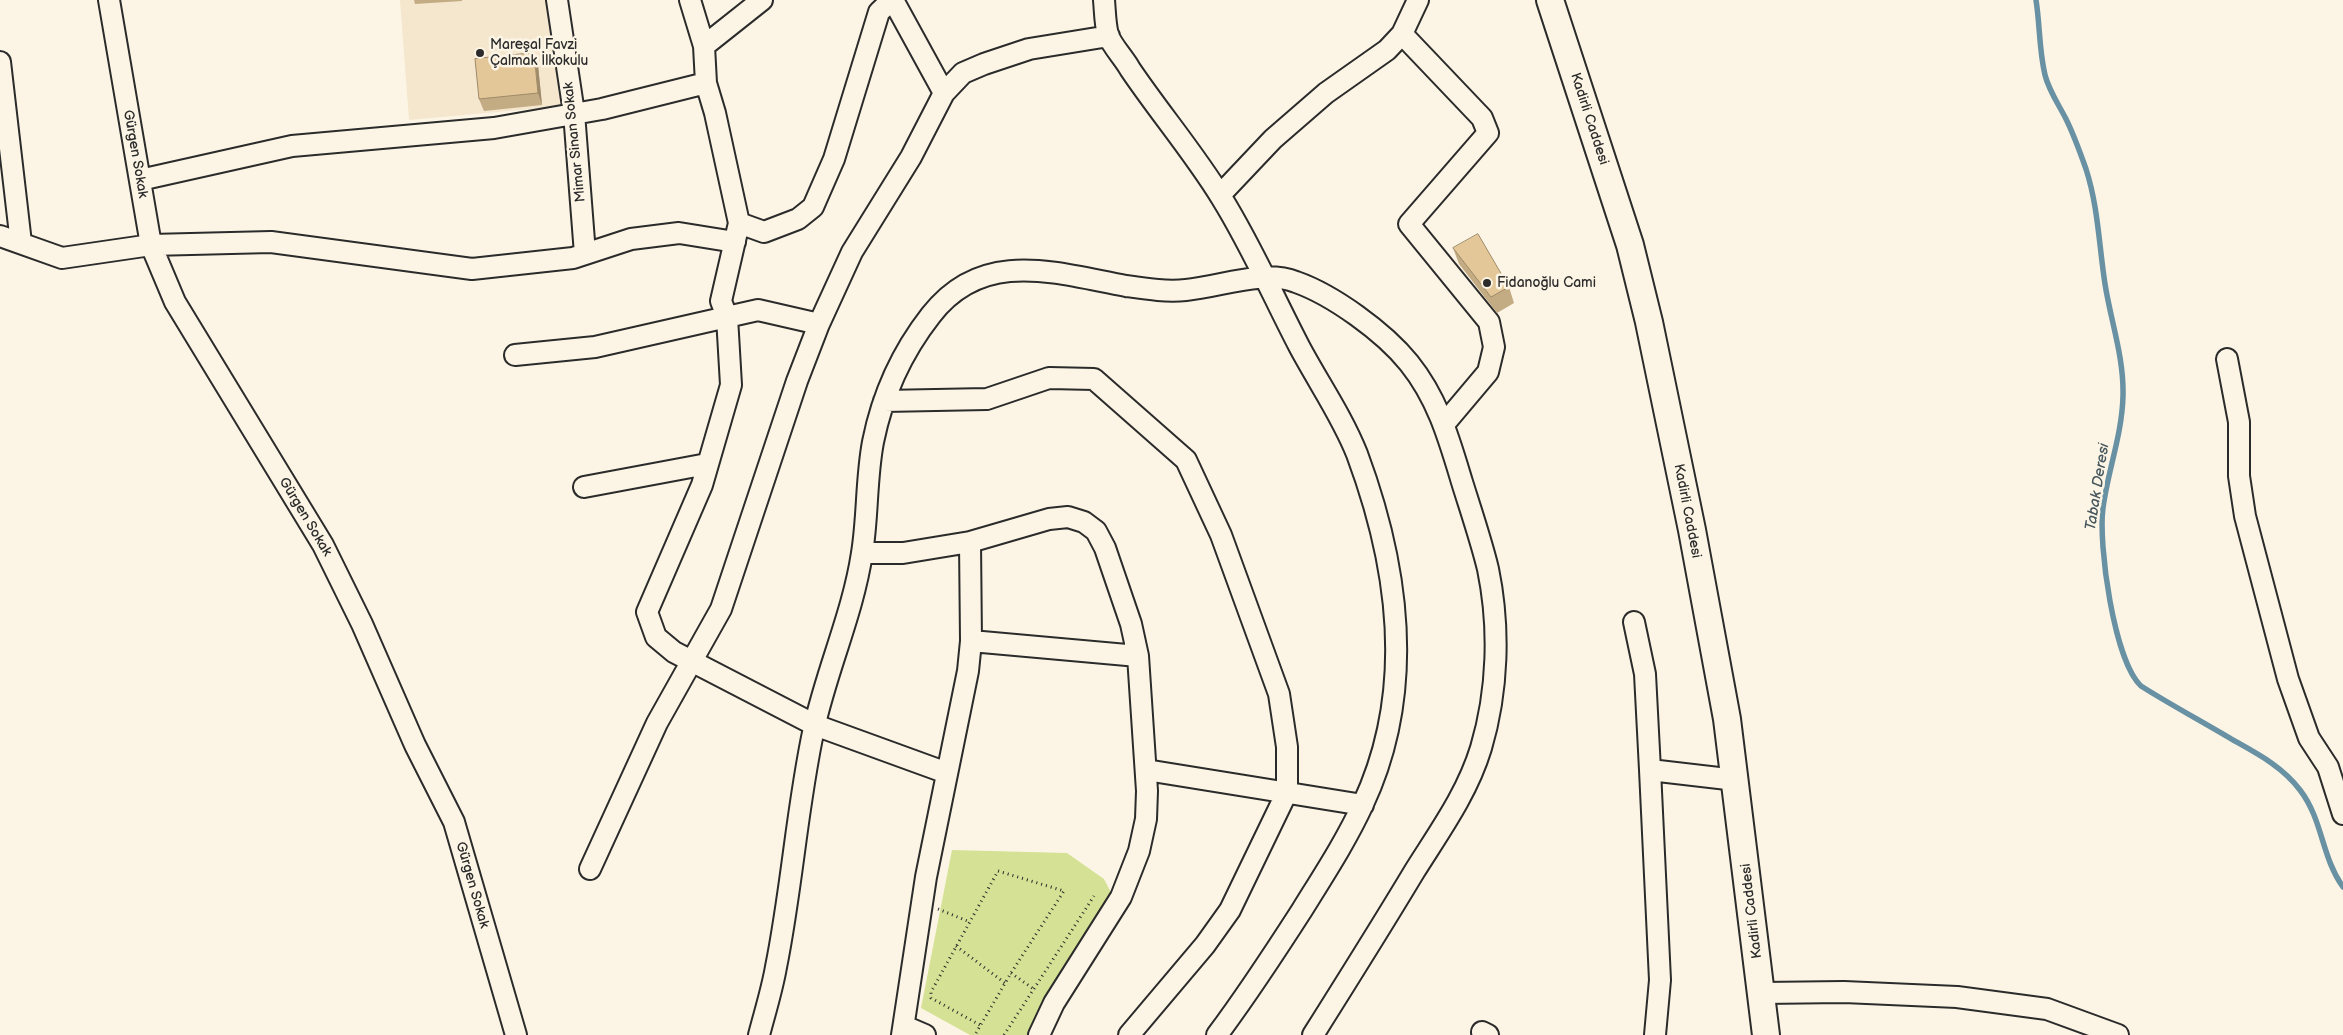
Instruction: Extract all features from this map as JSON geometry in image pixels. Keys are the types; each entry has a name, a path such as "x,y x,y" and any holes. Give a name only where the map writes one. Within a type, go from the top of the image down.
{"main road":[{"name":"Kadirli Caddesi","path":"1550,0 1630,246 1642,294 1693,539 1736,780 1766,1035"}],"street":[{"name":"Gürgen Sokak","path":"109,0 151,245 176,302 322,545 362,624 415,746 454,822 516,1035"},
{"name":"Mimar Sinan Sokak","path":"557,0 574,113 585,254"},
{"path":"690,0 704,46 706,84 715,113 737,233 721,301 727,317 731,385 702,484 647,612 656,637 674,652 814,725 947,773"},
{"path":"704,46 762,0"},
{"path":"0,236 62,258 151,245 271,242 472,269 573,258 631,239 678,233 764,232 798,219 813,207 834,159 879,12 892,0 944,92"},
{"path":"1104,0 1109,36 1154,104 1220,196 1267,278 1299,345 1355,451 1381,531 1393,585 1398,632 1397,673 1390,721 1377,770 1363,805 1321,879 1217,1035"},
{"path":"1220,196 1273,139 1326,92 1387,50 1402,34 1418,0"},
{"path":"1402,34 1482,118 1488,133 1409,224 1489,322 1494,347 1488,372 1444,423"},
{"path":"590,869 657,723 721,609 797,380 819,324 852,252 911,157 944,92 963,73 984,64 1029,49 1109,36"},
{"path":"0,62 20,243"},
{"path":"140,180 292,146 494,128 574,113 706,84"},
{"path":"759,1035 776,968 814,725 848,618 862,553 872,445 884,401 898,366 930,316 948,296 970,282 996,272 1027,269 1159,292 1267,278 1282,278 1300,283 1354,314 1386,338 1409,362 1429,391 1444,423 1487,567 1495,613 1495,662 1491,705 1480,750 1463,794 1313,1035"},
{"path":"515,355 595,347 758,310 819,324"},
{"path":"2227,359 2239,422 2239,476 2245,516 2288,678 2309,738 2328,767 2343,814"},
{"path":"884,401 987,399 1049,378 1094,379 1186,460 1221,535 1279,694 1287,747 1287,792 1230,910 1205,945 1129,1035"},
{"path":"584,487 707,464"},
{"path":"862,553 902,553 970,542 1049,519 1068,517 1084,522 1096,531 1105,548 1128,615 1138,656 1146,770 1146,819 1140,852 1129,880 1117,904 1054,1003 1039,1035"},
{"path":"926,1035 903,1031 922,903 968,671 971,641 970,542"},
{"path":"1634,622 1645,674 1650,770 1660,980 1655,1035"},
{"path":"971,641 1138,656"},
{"path":"1146,770 1363,805"},
{"path":"1650,770 1736,780"},
{"path":"1762,993 1844,992 1966,998 2047,1009 2118,1035"}],"path":[{"path":"976,1034 1011,973 1064,891 998,871 931,992 931,998 980,1025"},
{"path":"1004,1035 1035,990 1094,896"},
{"path":"922,903 970,922"},
{"path":"956,946 1006,983"},
{"path":"1011,973 1054,1003"}],"shaded area":[{"name":"Mareşal Favzi Çalmak İlkokulu","path":"400,0 547,0 564,106 409,120"}],"green space":[{"path":"952,850 1067,853 1104,879 1117,904 1030,1035 970,1035 921,1008"}],"building":[{"path":"534,53 538,93 479,99 475,59"},
{"path":"1478,234 1509,287 1491,297 1453,248"}],"waterway":[{"name":"Tabak Deresi","path":"2036,0 2045,75 2074,137 2090,183 2096,211 2105,284 2117,340 2123,382 2118,439 2105,494 2102,525 2110,601 2123,653 2131,673 2141,686 2261,756 2286,774 2308,802 2330,863 2343,887"}],"place":[{"name":"Mareşal Favzi Çalmak İlkokulu","path":"480,53"},
{"name":"Fidanoğlu Cami","path":"1487,283"}]}
